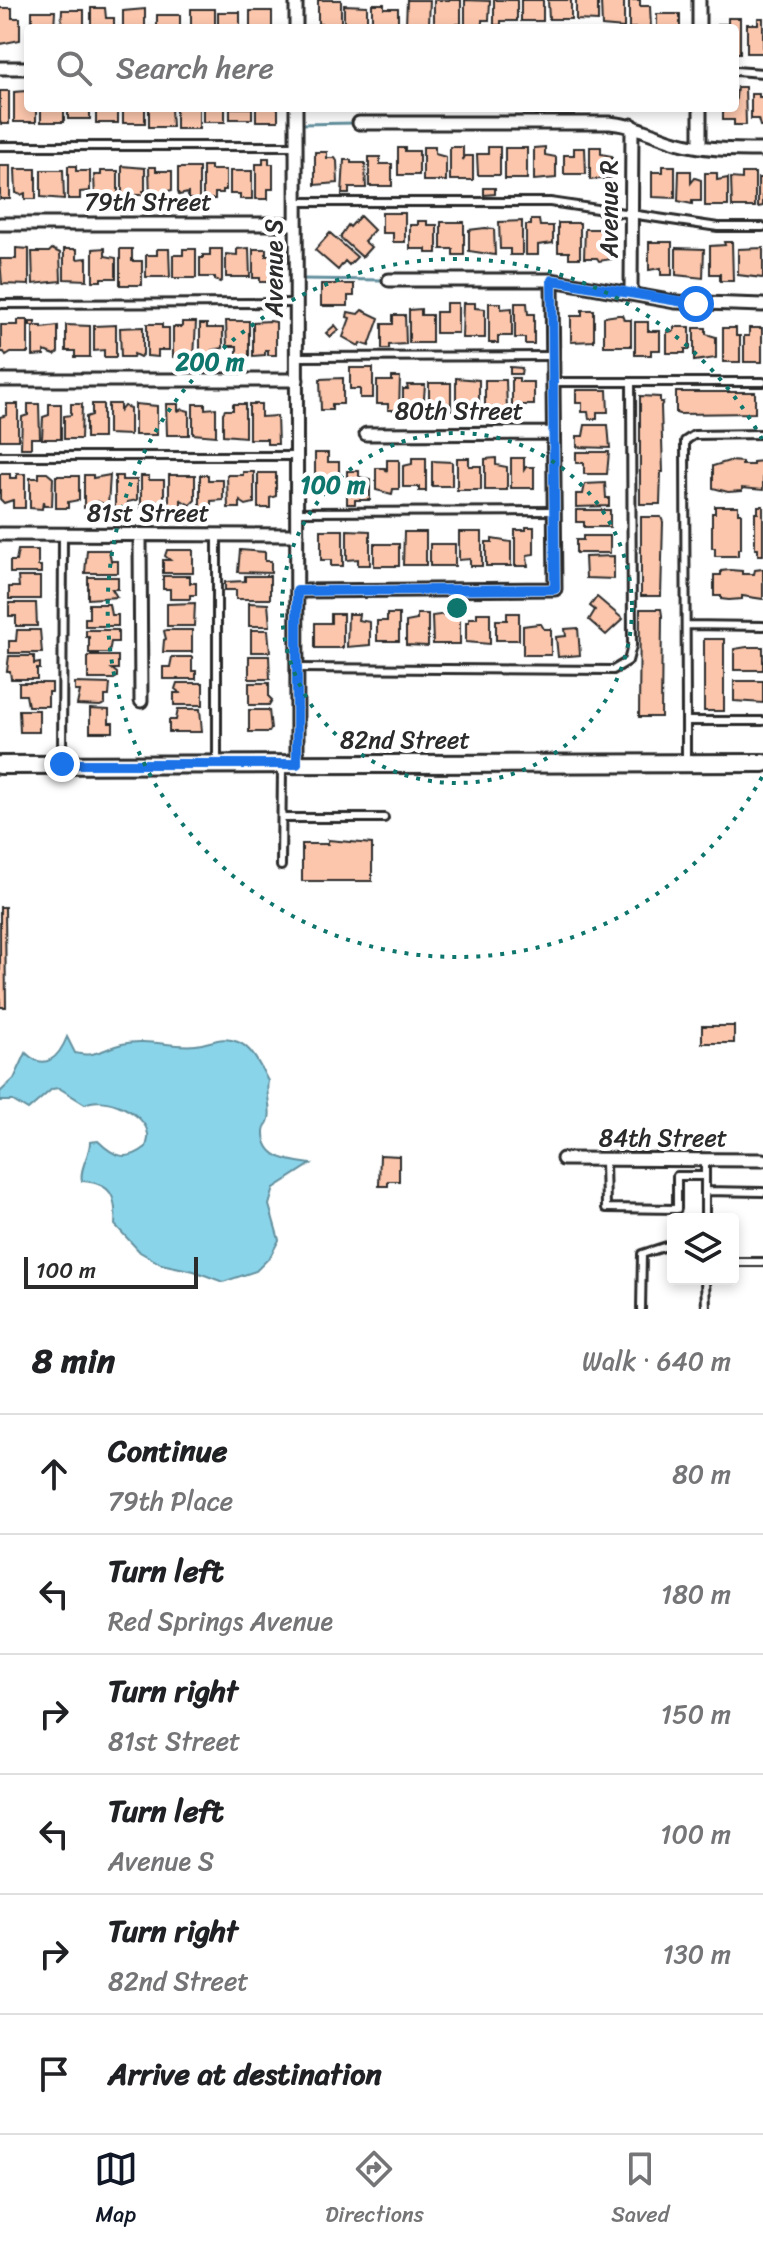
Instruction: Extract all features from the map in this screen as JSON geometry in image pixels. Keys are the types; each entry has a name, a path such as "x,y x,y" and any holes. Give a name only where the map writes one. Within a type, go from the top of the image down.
{"main road":[{"name":"82nd Street","path":"0,765 763,763"}],"street":[{"path":"296,0 296,24"},
{"path":"699,0 699,24"},
{"path":"0,68 24,68"},
{"name":"Avenue S","path":"290,764 297,668 296,112"},
{"path":"700,112 700,147"},
{"path":"359,123 610,123 632,125 676,142 700,147 763,150"},
{"name":"Avenue R","path":"631,293 632,125"},
{"name":"79th Street","path":"0,224 296,224"},
{"path":"389,280 552,280 686,303 763,305"},
{"path":"297,591 555,589 552,280"},
{"path":"0,380 297,380"},
{"name":"80th Street","path":"366,434 552,433"},
{"name":"81st Street","path":"0,534 297,535"},
{"path":"140,536 141,701"},
{"name":"84th Street","path":"563,1159 763,1160"}],"lane":[{"path":"739,71 763,73"},
{"path":"0,146 296,146"},
{"path":"296,202 550,202 718,227 763,227"},
{"path":"0,304 296,303"},
{"path":"296,357 553,356"},
{"path":"552,382 763,382"},
{"path":"297,668 549,668 601,671 613,670 628,661 632,646 631,382"},
{"path":"686,763 685,441 694,435 763,434"},
{"path":"0,456 297,456"},
{"path":"297,512 553,511"},
{"path":"62,764 63,535"},
{"path":"217,535 217,764"},
{"path":"686,625 763,626"},
{"path":"686,721 763,721"},
{"path":"281,866 282,818 290,764"},
{"path":"282,818 384,818"},
{"path":"605,1160 606,1208 677,1209"},
{"path":"705,1160 705,1213"},
{"path":"677,1213 677,1176 705,1176"},
{"path":"705,1191 763,1192"},
{"path":"641,1309 642,1254 667,1246"},
{"path":"739,1262 763,1262"},
{"path":"705,1285 706,1309"}],"water":[{"path":"67,1037 75,1053 82,1054 93,1054 131,1042 187,1046 227,1039 243,1045 252,1054 268,1081 270,1114 264,1131 268,1148 279,1157 311,1164 274,1188 269,1205 279,1240 270,1257 256,1271 223,1282 194,1271 161,1264 140,1252 115,1225 115,1207 110,1193 100,1185 82,1181 82,1172 90,1142 98,1141 121,1156 133,1155 146,1147 148,1136 145,1126 131,1112 102,1101 85,1104 59,1088 52,1089 28,1110 13,1101 0,1101 0,1092 14,1079 26,1053 39,1061 51,1060"}],"building":[{"path":"318,0 341,0 341,24 318,24"},
{"path":"407,0 430,0 429,24 406,24"},
{"path":"434,0 461,0 461,24 434,24"},
{"path":"465,0 490,1 489,20 482,20 482,24 465,24"},
{"path":"494,0 517,0 517,21 494,24"},
{"path":"521,0 543,0 543,21 521,21"},
{"path":"548,0 571,0 571,19 549,19"},
{"path":"576,0 598,0 598,21 576,20"},
{"path":"624,0 624,24 602,24 601,2"},
{"path":"629,0 640,0 640,6 650,6 651,24 629,24"},
{"path":"372,4 398,8 398,24 372,24"},
{"path":"344,5 367,6 367,24 344,24"},
{"path":"0,8 12,8 12,18 20,18 20,40 0,44"},
{"path":"91,8 105,8 106,18 114,18 114,24 91,24"},
{"path":"145,9 145,24 123,24 123,11"},
{"path":"191,9 215,9 215,24 191,24"},
{"path":"62,10 84,10 84,24 61,24"},
{"path":"32,11 55,11 54,24 32,24"},
{"path":"250,11 272,11 272,24 250,24"},
{"path":"218,12 240,12 240,24 218,24"},
{"path":"657,14 680,14 680,24 657,24"},
{"path":"157,15 180,15 180,24 157,24"},
{"path":"728,18 740,18 740,53 739,24 728,24"},
{"path":"758,18 763,18 763,53 747,53 747,24 758,24"},
{"path":"739,87 745,87 746,125 734,125 734,120 723,120 723,112 739,112"},
{"path":"0,91 9,91 9,124 1,124 0,121"},
{"path":"24,91 24,112 36,112 36,122 14,122 14,92"},
{"path":"751,94 763,97 763,126 760,126 758,119 751,119"},
{"path":"41,112 64,112 64,122 41,122"},
{"path":"68,112 90,112 90,119 68,119"},
{"path":"96,112 118,112 118,123 96,123"},
{"path":"123,112 145,112 145,123 123,123"},
{"path":"149,112 171,112 172,127 149,127"},
{"path":"176,112 199,112 199,129 176,129"},
{"path":"203,112 225,112 225,122 203,122"},
{"path":"230,112 252,112 252,119 230,119"},
{"path":"256,112 278,112 278,121 256,121"},
{"path":"423,147 435,147 435,154 446,157 446,181 423,181"},
{"path":"450,147 463,147 463,160 465,156 473,156 473,180 450,180"},
{"path":"488,147 500,147 500,175 478,175 477,154 488,154"},
{"path":"545,147 545,155 556,157 556,178 534,180 534,148"},
{"path":"590,147 601,147 601,154 612,156 612,178 590,180"},
{"path":"398,148 419,151 419,175 398,175"},
{"path":"505,148 527,148 527,179 505,179"},
{"path":"574,148 585,148 586,174 564,174 564,155 574,155"},
{"path":"315,152 327,152 327,158 335,158 338,183 315,185"},
{"path":"369,157 380,157 380,164 392,164 392,186 369,186"},
{"path":"263,158 269,158 269,164 273,164 273,189 268,189 268,199 256,199 256,164 263,164"},
{"path":"344,160 365,163 366,188 349,188 349,194 342,194"},
{"path":"0,166 10,166 10,199 0,199"},
{"path":"68,166 76,166 76,171 90,171 90,191 80,192 80,199 68,199"},
{"path":"122,166 145,168 143,195 122,199"},
{"path":"203,166 211,166 211,170 226,170 226,190 215,193 215,199 203,199"},
{"path":"663,166 675,166 675,198 652,197 652,172 663,172"},
{"path":"149,167 156,167 156,171 172,171 172,190 161,193 161,199 150,199"},
{"path":"178,168 199,168 199,199 188,199 188,193 179,195"},
{"path":"15,169 36,169 36,199 25,199 25,193 16,193"},
{"path":"41,170 63,170 64,199 41,197"},
{"path":"101,171 118,171 118,198 106,196 106,199 95,199 94,175 101,175"},
{"path":"230,171 252,171 252,199 240,199 240,194 230,194"},
{"path":"679,171 691,171 691,183 695,178 701,180 701,201 692,201 692,204 678,201"},
{"path":"705,173 717,173 717,180 728,178 728,206 705,206"},
{"path":"742,173 755,173 755,207 732,207 731,178 742,179"},
{"path":"758,178 763,178 763,206 758,207"},
{"path":"484,188 495,188 495,194 484,195"},
{"path":"382,213 405,213 405,242 393,242 393,233 382,233"},
{"path":"360,216 374,230 364,241 371,247 362,257 340,237 348,225 350,227"},
{"path":"531,220 539,220 540,226 553,226 553,243 538,245 538,255 526,255 526,225 531,225"},
{"path":"418,221 437,225 437,253 410,249 410,225 418,225"},
{"path":"522,221 522,255 510,255 510,249 500,249 499,222"},
{"path":"441,222 464,222 464,255 453,255 453,249 441,249"},
{"path":"558,223 580,223 580,258 569,258 569,252 558,252"},
{"path":"494,229 495,255 469,251 469,230"},
{"path":"585,229 612,229 612,259 599,261 597,258 584,258"},
{"path":"330,233 357,257 349,265 345,261 338,270 315,250"},
{"path":"649,242 672,242 672,275 661,275 661,268 649,270"},
{"path":"724,242 732,242 733,281 720,281 720,274 710,274 710,246 725,245"},
{"path":"16,248 29,249 29,285 2,284 0,259 16,259"},
{"path":"105,248 105,256 116,258 116,278 93,281 93,249"},
{"path":"249,248 250,277 226,277 226,254 237,255 237,249"},
{"path":"676,248 704,249 703,278 676,275"},
{"path":"763,248 763,278 738,275 738,249"},
{"path":"52,249 60,253 61,281 33,284 32,252 49,252"},
{"path":"64,249 77,249 77,259 87,258 87,280 64,279"},
{"path":"120,249 132,249 132,261 142,261 142,285 120,285"},
{"path":"157,249 169,249 170,277 146,277 146,255 157,255"},
{"path":"183,249 196,249 196,278 173,278 173,255 183,255"},
{"path":"210,249 222,249 220,282 215,277 200,277 200,258 210,255"},
{"path":"253,249 266,249 266,256 276,256 274,282 260,282 260,278 253,278"},
{"path":"321,284 354,284 354,296 348,296 348,306 321,306"},
{"path":"446,303 458,303 458,333 436,333 436,312 446,312"},
{"path":"463,303 475,303 475,308 485,309 485,338 462,338"},
{"path":"489,303 501,303 501,309 512,308 512,336 498,336 498,343 489,343"},
{"path":"515,303 527,303 528,314 534,314 534,344 525,344 525,338 515,338"},
{"path":"421,309 421,315 432,315 432,343 409,343 409,310"},
{"path":"362,310 379,318 369,346 360,343 359,346 343,337 350,318 347,317 348,312 358,314"},
{"path":"582,310 594,310 594,341 571,342 571,316 582,316"},
{"path":"393,315 405,315 406,344 389,345 389,349 382,349 382,324 393,324"},
{"path":"622,315 624,320 631,320 631,346 604,346 604,317"},
{"path":"18,320 28,320 28,353 6,356 1,352 1,325 18,325"},
{"path":"226,321 249,321 249,356 237,357 237,346 227,346"},
{"path":"30,322 42,328 58,326 58,352 55,355 44,351 44,355 33,356 33,326"},
{"path":"182,322 196,322 194,357 185,354 185,357 173,357 173,327 182,327"},
{"path":"253,322 276,322 276,355 268,355 268,350 265,350 265,355 253,356"},
{"path":"635,322 648,322 648,331 660,331 660,350 651,350 651,355 635,355"},
{"path":"147,324 162,324 162,328 169,328 169,350 158,350 158,357 147,356"},
{"path":"200,324 207,324 207,328 223,328 223,348 212,350 212,357 200,357"},
{"path":"66,325 90,326 90,357 75,357 75,351 66,351"},
{"path":"116,325 116,357 104,357 104,350 94,351 94,326"},
{"path":"335,325 339,330 330,337 326,333"},
{"path":"143,327 143,354 140,357 134,354 133,357 121,357 120,328"},
{"path":"674,327 690,327 690,349 685,349 685,353 667,353 667,332 674,331"},
{"path":"694,328 706,328 706,334 716,337 716,358 694,361"},
{"path":"723,328 736,328 736,336 740,336 740,362 723,362"},
{"path":"749,328 762,328 762,362 744,362 744,336 749,336"},
{"path":"510,367 522,368 521,374 510,374"},
{"path":"350,368 373,368 373,398 360,398 360,389 350,389"},
{"path":"392,377 400,377 399,410 388,410 388,404 377,404 377,381 392,381"},
{"path":"343,378 343,404 332,404 332,410 321,410 320,379"},
{"path":"456,378 479,380 479,405 468,404 468,411 456,411"},
{"path":"512,378 519,378 519,382 534,382 534,405 523,405 523,411 512,411"},
{"path":"485,380 506,380 507,411 499,411 499,407 485,408"},
{"path":"429,383 451,383 451,410 429,407"},
{"path":"407,385 425,385 423,410 403,410 403,389 408,389"},
{"path":"576,390 607,390 608,412 597,412 597,419 589,419 588,412 582,412 582,403 576,403"},
{"path":"676,392 755,392 755,413 679,414 676,413"},
{"path":"640,396 660,397 660,402 663,402 660,504 640,504"},
{"path":"7,404 18,404 18,440 0,440 0,417 7,415"},
{"path":"28,404 39,404 40,438 31,438 31,448 21,448 22,417 28,415"},
{"path":"49,404 61,404 61,439 42,439 43,417 49,415"},
{"path":"71,404 82,404 81,439 64,439 64,416 71,415"},
{"path":"92,404 103,404 103,438 86,438 86,417 92,415"},
{"path":"108,404 120,404 120,411 124,406 130,408 130,435 108,434"},
{"path":"135,404 157,406 157,435 135,435"},
{"path":"166,404 178,404 178,411 189,411 189,435 167,435"},
{"path":"193,404 205,404 205,409 216,408 216,436 193,434"},
{"path":"233,404 245,404 245,437 223,435 223,413 233,410"},
{"path":"249,404 261,404 261,417 277,416 278,444 267,444 267,439 249,439"},
{"path":"585,425 608,425 610,448 577,447 577,436 583,436"},
{"path":"576,452 609,452 607,474 584,474 584,463 576,463"},
{"path":"315,453 328,453 328,462 339,462 339,481 331,481 331,486 315,486"},
{"path":"412,458 426,458 426,491 419,491 419,487 403,487 403,466 412,464"},
{"path":"457,458 469,458 469,466 481,466 481,490 457,490"},
{"path":"496,458 496,465 507,467 507,490 485,490 485,459"},
{"path":"511,458 524,458 524,470 534,467 534,488 511,488"},
{"path":"387,460 399,460 399,489 393,489 392,494 376,490 376,468 385,468 387,472"},
{"path":"432,461 452,462 452,486 432,486"},
{"path":"729,461 753,465 753,462 763,461 763,490 742,488 742,491 728,492 713,488 713,466"},
{"path":"347,471 359,471 359,477 370,479 370,500 355,500 355,504 347,504"},
{"path":"243,472 254,472 254,503 246,505 240,501 240,508 228,508 227,475 243,475"},
{"path":"39,473 47,473 53,478 52,506 44,506 43,501 42,509 30,508 30,478 39,478"},
{"path":"258,473 276,473 276,496 270,498 270,508 258,508"},
{"path":"0,474 17,478 17,474 25,474 25,508 13,508 13,500 4,503 0,499"},
{"path":"84,475 93,475 93,478 110,475 108,506 97,501 97,508 84,508"},
{"path":"169,475 195,475 195,500 190,505 181,500 181,508 169,508"},
{"path":"200,475 208,475 208,480 223,480 223,500 211,501 211,508 200,508"},
{"path":"56,476 79,476 79,500 68,502 68,508 56,508"},
{"path":"115,476 122,476 122,480 137,480 137,500 127,502 127,508 115,508"},
{"path":"141,476 149,476 149,480 164,480 164,500 153,502 153,508 141,508"},
{"path":"605,483 609,506 576,507 576,494 583,494 585,484"},
{"path":"715,506 738,506 738,513 741,513 741,549 738,549 738,556 715,556 715,548 712,548 712,513 715,513"},
{"path":"758,506 763,506 763,555 758,555 758,549 755,549 755,513 758,513"},
{"path":"576,510 610,510 610,527 584,527 584,522 576,522"},
{"path":"641,517 661,517 663,522 661,596 641,596"},
{"path":"526,527 534,527 534,554 527,555 528,566 515,566 515,530 526,530"},
{"path":"321,530 343,530 343,566 331,566 331,560 321,560"},
{"path":"347,530 370,531 370,565 358,565 358,559 347,560"},
{"path":"404,532 426,532 426,565 403,565"},
{"path":"459,532 482,532 482,566 470,566 470,559 459,560"},
{"path":"583,536 610,536 610,553 576,553 576,540 583,540"},
{"path":"492,539 511,542 511,566 486,566 486,542 492,542"},
{"path":"374,544 399,544 399,566 374,566"},
{"path":"430,544 455,544 455,566 430,566"},
{"path":"18,550 38,550 41,573 10,573 10,561 16,561"},
{"path":"87,550 109,550 111,561 118,561 118,573 85,573"},
{"path":"167,550 193,550 193,573 163,573 163,560 170,560 165,556"},
{"path":"240,550 265,552 265,561 271,561 271,573 238,572"},
{"path":"614,556 614,579 586,578 585,557"},
{"path":"763,569 763,599 742,596 742,599 729,600 714,596 714,575 721,575 721,571 754,574 755,570"},
{"path":"163,576 190,576 190,583 196,583 196,595 190,595 190,599 170,599 170,589 163,589"},
{"path":"245,576 270,576 270,599 236,599 236,590 225,590 225,582 245,581"},
{"path":"18,577 40,577 40,599 9,599 9,587 19,587"},
{"path":"88,577 118,577 118,589 112,589 117,597 88,599"},
{"path":"597,597 623,619 606,635 589,620 595,610 590,606"},
{"path":"9,603 36,603 37,626 16,626 16,616 9,616"},
{"path":"195,603 194,626 167,626 167,604"},
{"path":"249,603 268,604 270,626 249,626"},
{"path":"89,604 109,604 111,615 118,615 118,626 85,626 85,618 89,618"},
{"path":"640,609 661,609 661,717 639,717"},
{"path":"477,613 490,613 490,644 466,642 466,622 469,618 477,618"},
{"path":"507,613 519,613 519,640 496,640 496,620 507,620"},
{"path":"331,614 343,614 343,648 315,648 315,623 331,623"},
{"path":"348,614 359,614 358,620 370,622 370,645 347,647"},
{"path":"387,614 399,614 399,641 377,641 377,621 387,621"},
{"path":"417,614 428,614 428,646 406,645 406,622 417,620"},
{"path":"447,614 460,618 460,644 433,644 432,616"},
{"path":"541,624 544,629 551,629 551,655 523,655 523,626"},
{"path":"578,628 580,655 558,657 556,637 566,636 565,629"},
{"path":"17,630 40,630 42,653 9,653 9,641 16,641"},
{"path":"86,630 118,630 118,642 111,642 109,653 89,653"},
{"path":"166,630 192,630 192,652 163,652"},
{"path":"251,630 268,630 270,652 251,652"},
{"path":"704,639 724,639 724,711 704,711"},
{"path":"763,647 763,670 734,670 734,649"},
{"path":"9,656 34,656 34,664 40,663 37,679 11,679 10,671 7,671"},
{"path":"88,656 118,656 118,669 112,669 117,677 88,679"},
{"path":"249,656 269,656 270,679 249,679"},
{"path":"172,657 192,657 192,671 196,671 196,679 163,679 163,667 170,667"},
{"path":"734,681 763,681 763,703 734,701"},
{"path":"19,683 52,683 48,706 28,706 26,695 19,695"},
{"path":"75,683 110,684 105,704 77,705 80,691 75,691"},
{"path":"177,683 203,683 203,705 174,705 174,693 180,693 175,689"},
{"path":"249,683 269,683 269,697 272,700 269,705 249,705"},
{"path":"90,709 109,710 113,732 90,732"},
{"path":"178,709 200,709 202,732 169,732 169,720 176,720"},
{"path":"19,710 39,710 39,732 20,732"},
{"path":"249,710 269,710 269,732 249,732"},
{"path":"328,840 372,844 372,881 302,881 302,844 328,844"},
{"path":"0,907 5,907 6,1007 0,1007"},
{"path":"702,1026 734,1026 734,1043 702,1043"},
{"path":"380,1155 399,1156 399,1181 388,1181 388,1186 379,1186"}],"waterway":[{"path":"300,124 356,123"},
{"path":"300,279 384,280"}],"route":[{"path":"62,764 297,764 297,591 555,589 552,280 696,304"}]}
